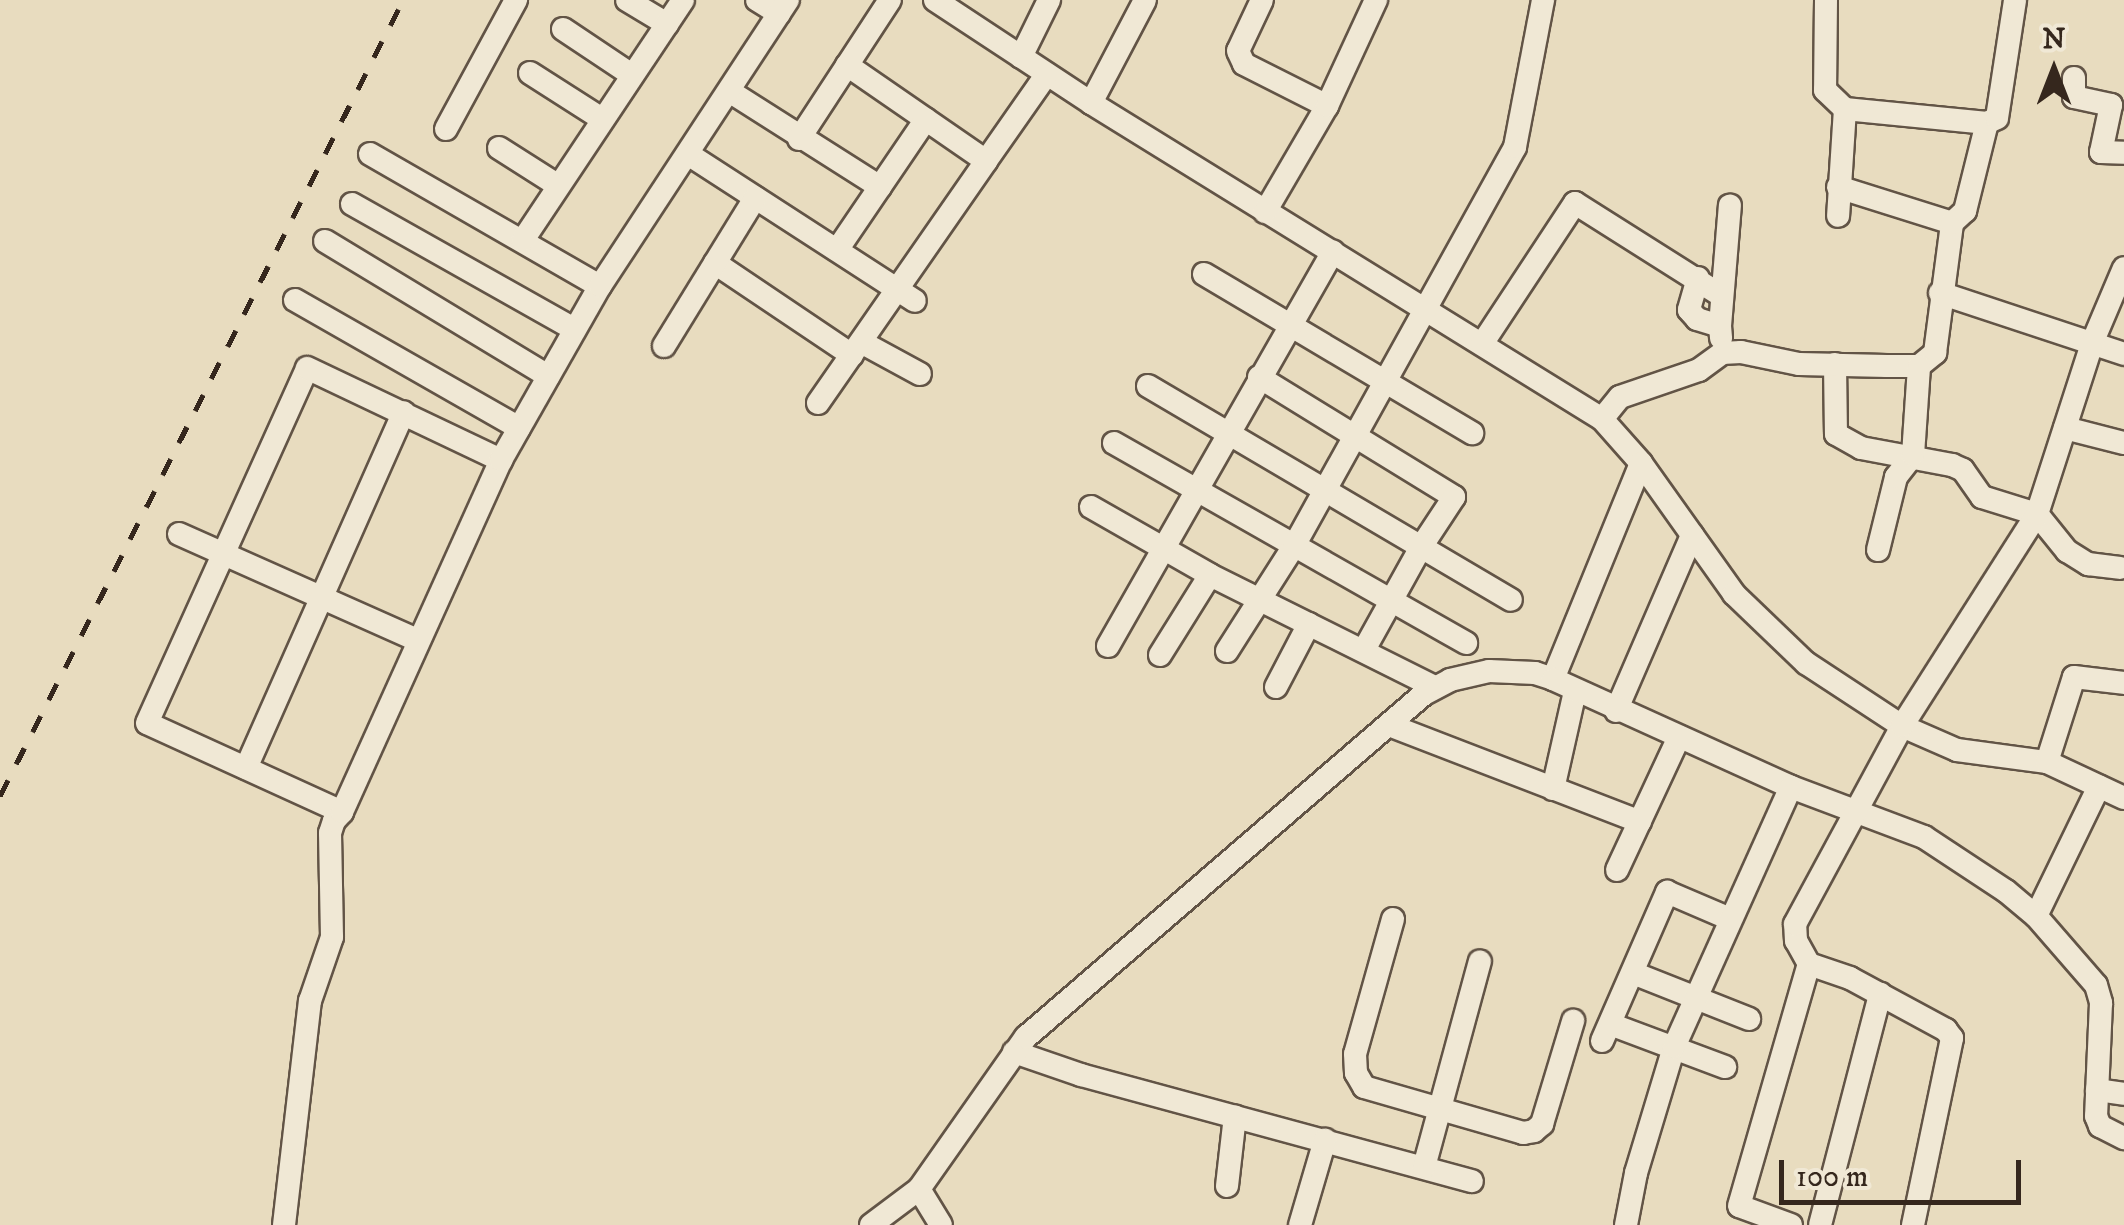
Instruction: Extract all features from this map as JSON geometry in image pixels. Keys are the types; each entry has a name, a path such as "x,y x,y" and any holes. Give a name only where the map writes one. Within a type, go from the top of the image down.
{"street":[{"path":"446,129 516,0"},
{"path":"627,0 667,24"},
{"path":"523,240 683,0"},
{"path":"284,1225 310,1002 332,937 330,833 501,460 600,286 783,7 757,0"},
{"path":"800,139 890,0"},
{"path":"935,0 1091,103 1602,420 1641,463 1734,594 1806,663 1902,726 1957,750 2048,762 2124,798"},
{"path":"1021,57 1050,0"},
{"path":"1091,103 1145,0"},
{"path":"1262,0 1238,51 1244,64 1327,106"},
{"path":"1265,212 1327,106 1376,0"},
{"path":"1227,650 1294,546 1515,147 1542,0"},
{"path":"1826,0 1825,90 1844,109 1987,123 1996,118 2014,0"},
{"path":"564,29 632,75"},
{"path":"847,65 986,161"},
{"path":"530,73 602,119"},
{"path":"818,403 856,348 906,295 986,161 1047,74"},
{"path":"2074,78 2074,97 2110,105 2101,152 2124,153"},
{"path":"728,90 880,187"},
{"path":"1838,216 1844,109"},
{"path":"837,250 926,119"},
{"path":"1602,420 1620,397 1699,370 1722,353 1835,364 1919,366 1935,353 1952,223 1965,212 1987,123"},
{"path":"499,148 557,185"},
{"path":"370,154 600,286"},
{"path":"688,154 906,295"},
{"path":"1838,187 1952,223"},
{"path":"664,346 755,198"},
{"path":"1482,344 1576,202 1722,296"},
{"path":"352,204 574,329"},
{"path":"1722,353 1720,326 1730,205"},
{"path":"325,242 548,376"},
{"path":"1108,646 1333,252"},
{"path":"715,263 856,348 920,374"},
{"path":"1913,1225 1952,1038 1946,1030 1880,994 1809,964 1796,941 1795,924 1902,726 2038,514 2093,341 2124,268"},
{"path":"1204,274 1472,433"},
{"path":"1698,278 1690,310 1697,319 1720,326"},
{"path":"1940,293 2124,354"},
{"path":"295,300 519,428"},
{"path":"1835,364 1836,434 1861,448 1912,455 1963,470 1982,496 2038,514 2088,564 2120,568"},
{"path":"1878,550 1896,477 1912,455 1919,366"},
{"path":"342,812 147,723 306,368 501,460"},
{"path":"1259,377 1454,497 1421,547 1364,650"},
{"path":"1148,386 1511,600"},
{"path":"246,768 404,412"},
{"path":"2065,428 2124,442"},
{"path":"1114,443 1466,643"},
{"path":"1553,679 1641,463"},
{"path":"1091,507 1260,601 1435,687"},
{"path":"179,534 417,640"},
{"path":"1616,710 1692,536"},
{"path":"1160,655 1210,574"},
{"path":"1276,687 1308,624"},
{"path":"871,1225 918,1189 1014,1052 1072,996 1435,687 1489,671 1535,672 1790,787 1924,837 2036,916 2096,984 2101,1003 2097,1090 2100,1126 2124,1138"},
{"path":"2048,762 2074,676 2124,684"},
{"path":"1552,789 1575,691"},
{"path":"1389,724 1640,822"},
{"path":"1617,870 1679,737"},
{"path":"2036,916 2098,786"},
{"path":"1626,1225 1636,1173 1674,1048 1790,787"},
{"path":"1725,1066 1674,1048 1606,1032 1667,892 1730,919"},
{"path":"1392,919 1354,1064 1364,1087 1523,1134 1542,1124 1573,1021"},
{"path":"1424,1167 1480,961"},
{"path":"1791,1225 1736,1216 1809,964"},
{"path":"1633,972 1748,1018"},
{"path":"1820,1225 1880,994"},
{"path":"1014,1052 1472,1181"},
{"path":"2097,1090 2124,1094"},
{"path":"1227,1186 1235,1116"},
{"path":"1300,1225 1324,1140"},
{"path":"918,1189 940,1225"}],"railway":[{"path":"0,796 403,0"}]}
